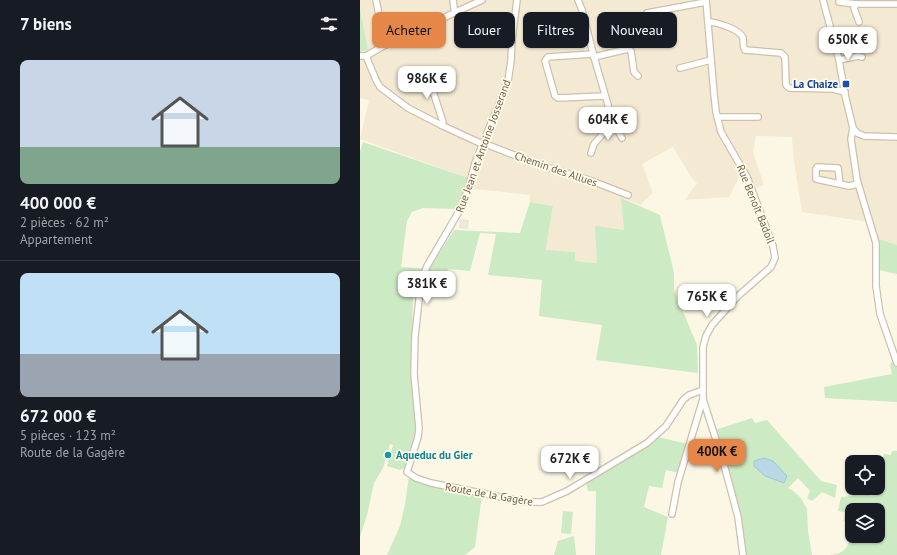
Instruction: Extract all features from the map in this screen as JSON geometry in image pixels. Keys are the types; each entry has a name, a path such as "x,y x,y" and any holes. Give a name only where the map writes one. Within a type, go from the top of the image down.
{"street":[{"path":"376,0 378,12"},
{"path":"453,0 455,12 482,0"},
{"name":"Rue Jean et Antoine Josserand","path":"407,472 418,437 419,428 414,374 415,336 421,281 427,266 462,208 475,163 508,80 517,0"},
{"path":"578,0 582,12"},
{"path":"823,0 839,60 844,92 853,128 857,133 864,136 897,137"},
{"name":"Rue Benoît Badoil","path":"652,12 706,1 711,60 721,132 747,177 773,246 775,258 769,268 738,296 712,325 706,336 703,348 703,390"},
{"path":"839,2 856,4 882,2 897,4"},
{"path":"856,4 854,8 859,22"},
{"path":"708,22 726,25 740,33 743,38 743,48 745,50 781,53 785,57 786,85 789,88 833,89 844,92"},
{"path":"589,37 613,122 622,138"},
{"path":"363,56 381,48"},
{"path":"605,96 558,98 555,96 545,61 548,56 594,56 628,49 632,51 634,72 638,76"},
{"name":"Chemin des Allues","path":"363,56 380,87 408,108 480,143 537,164 592,181 628,195"},
{"path":"839,60 858,56 862,57"},
{"path":"680,68 711,60"},
{"path":"428,76 443,122 441,125"},
{"path":"718,117 758,117"},
{"path":"591,153 594,144 613,122"},
{"path":"853,128 851,139 858,184 876,243 876,286 880,314 897,363"},
{"path":"840,184 838,168 816,168 816,179 849,186 858,184"},
{"path":"672,514 678,482 703,399 703,390"},
{"name":"Route de la Gagère","path":"407,472 416,478 431,483 526,502 542,502 567,491 647,443 666,426 683,400 689,395 703,390"},
{"path":"703,399 726,472 738,517 743,555"}],"shaded area":[{"path":"360,0 897,0 897,245 872,237 868,222 802,212 793,155 792,137 756,136 753,152 764,185 750,190 742,172 729,197 685,200 697,183 691,177 673,147 642,164 653,193 640,205 622,198 624,230 597,263 575,261 575,252 546,251 553,206 530,202 530,195 465,188 468,178 360,139 369,100 360,98 360,52 368,50 360,8"},
{"path":"460,219 469,220 468,229 459,228"}],"green space":[{"path":"360,8 368,50 360,52"},
{"path":"363,142 468,178 456,209 423,208 412,212 407,221 401,267 429,269 454,230 520,233 530,202 553,206 546,250 575,252 575,261 597,263 595,226 624,230 621,198 660,215 674,273 674,290 697,345 698,373 596,360 602,325 539,316 542,280 488,275 496,234 480,233 470,271 448,269 443,283 419,279 413,291 412,356 413,390 417,429 416,438 406,467 400,470 387,466 393,445 390,444 383,468 374,483 367,515 360,537 360,152"},
{"path":"879,239 897,245 897,274 879,270"},
{"path":"893,361 897,367 897,402 825,398 824,387 892,374 890,364"},
{"path":"752,418 755,423 767,420 821,481 837,485 835,498 822,492 812,501 807,498 810,491 798,478 788,488 801,498 807,509 808,531 812,555 745,555 715,430"},
{"path":"658,437 688,444 679,473 666,470 662,488 649,486 644,507 668,517 661,555 595,555 596,491 588,491 586,482"},
{"path":"892,451 897,451 897,555 830,555 841,552 849,543 885,543 885,503 845,503 845,512 838,511 841,497 852,495 885,495 885,455 884,455 884,454 891,455"},
{"path":"409,476 482,495 475,547 465,555 387,555 400,526"},
{"path":"563,511 573,512 571,534 561,533"},
{"path":"574,536 576,555 554,555 558,541"}],"water":[{"path":"764,458 773,461 787,476 784,483 765,476 754,466 754,461"}],"place":[{"name":"La Chaize","path":"846,84"},
{"name":"Aqueduc du Gier","path":"388,455"}]}
